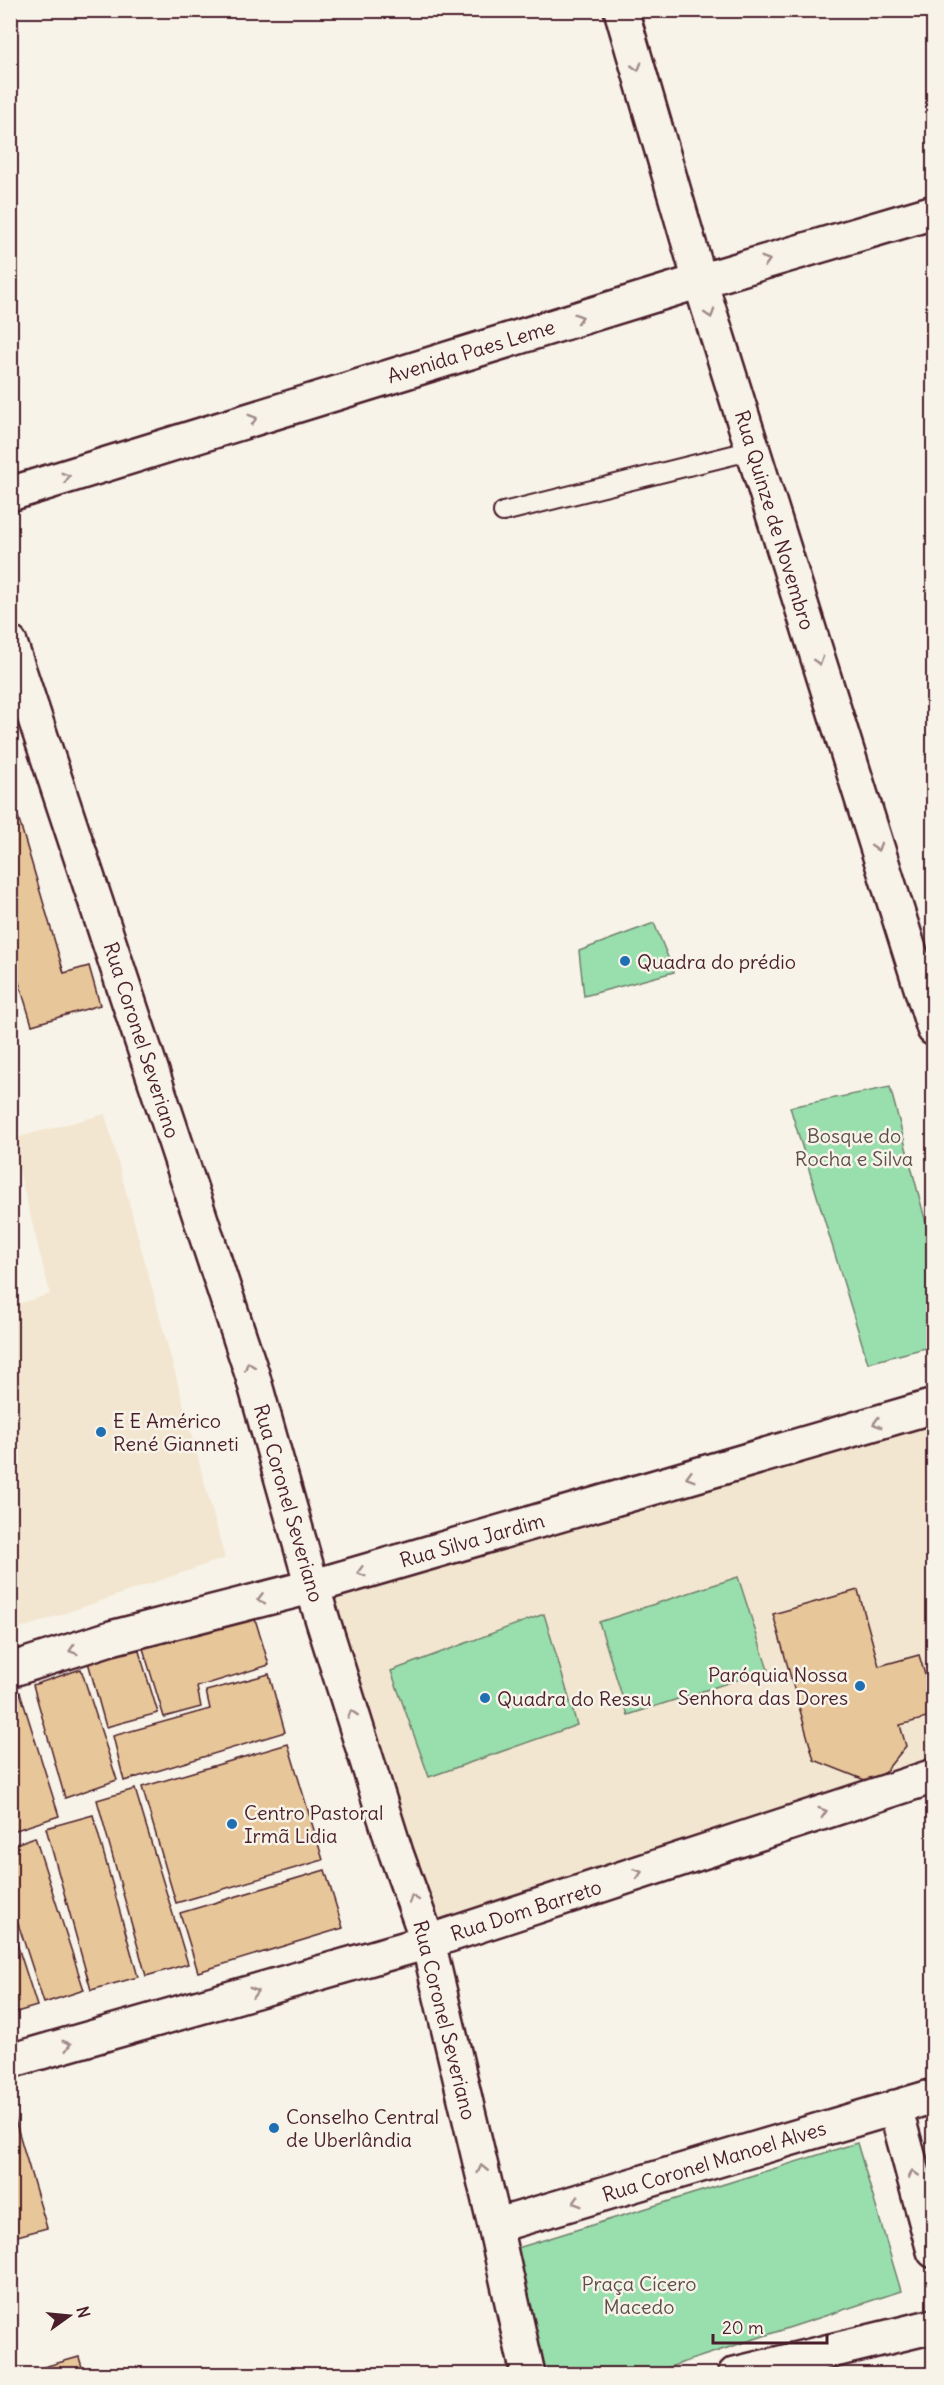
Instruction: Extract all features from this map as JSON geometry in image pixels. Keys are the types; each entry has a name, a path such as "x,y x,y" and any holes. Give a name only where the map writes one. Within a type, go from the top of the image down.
{"street":[{"name":"Rua Quinze de Novembro","path":"621,10 699,281 933,1029"},
{"name":"Avenida Paes Leme","path":"10,494 699,281 933,212"},
{"name":"Rua Coronel Severiano","path":"10,643 252,1374 312,1586 396,1853 428,1942 528,2374"},
{"name":"Rua Silva Jardim","path":"10,1670 111,1638 312,1586 933,1407"},
{"name":"Rua Dom Barreto","path":"10,2061 428,1942 933,1776"},
{"name":"Rua Coronel Manoel Alves","path":"495,2226 933,2096"},
{"path":"895,2107 933,2251"},
{"path":"735,2374 933,2326"}],"lane":[{"path":"503,512 753,450"}],"shaded area":[{"name":"E E Américo René Gianneti","path":"105,1114 225,1558 11,1632 11,1306 50,1294 11,1139"},
{"path":"933,1420 933,1761 436,1923 333,1594"}],"green space":[{"name":"Quadra do prédio","path":"654,923 674,972 584,996 579,951"},
{"name":"Bosque do Rocha e Silva","path":"890,1087 933,1249 933,1346 868,1363 790,1107"},
{"path":"738,1577 768,1670 628,1715 599,1622"},
{"name":"Quadra do Ressu","path":"544,1614 577,1725 429,1777 391,1671"},
{"name":"Praça Cícero Macedo","path":"857,2143 901,2291 648,2374 543,2374 508,2251"}],"building":[{"path":"10,789 64,973 89,966 100,1005 32,1025 10,953"},
{"path":"10,789 64,973 89,966 100,1005 32,1025 10,953"},
{"path":"10,789 64,973 89,966 100,1005 32,1025 10,953"},
{"name":"Paróquia Nossa Senhora das Dores","path":"858,1590 879,1666 919,1655 934,1705 934,1716 900,1725 906,1746 875,1784 814,1760 773,1614"},
{"path":"252,1609 269,1665 197,1687 201,1707 164,1717 142,1645"},
{"path":"138,1648 158,1713 106,1727 88,1662"},
{"path":"81,1669 117,1780 65,1798 33,1685"},
{"path":"269,1674 285,1732 124,1781 113,1736 210,1709 206,1691"},
{"path":"20,1692 59,1816 10,1832 10,1695"},
{"name":"Centro Pastoral Irmã Lidia","path":"288,1744 323,1860 176,1903 142,1787"},
{"path":"135,1789 188,1964 146,1976 97,1800"},
{"path":"93,1815 138,1977 91,1990 46,1828"},
{"path":"35,1837 84,1990 44,2003 10,1899 10,1846"},
{"path":"325,1870 343,1928 198,1972 180,1913"},
{"path":"10,1922 37,2006 10,2014"},
{"path":"10,2103 47,2228 10,2238"},
{"path":"79,2357 84,2374 26,2374 26,2372"}],"place":[{"name":"Quadra do prédio","path":"625,961"},
{"name":"E E Américo René Gianneti","path":"101,1432"},
{"name":"Paróquia Nossa Senhora das Dores","path":"860,1686"},
{"name":"Quadra do Ressu","path":"485,1698"},
{"name":"Centro Pastoral Irmã Lidia","path":"232,1824"},
{"name":"Conselho Central de Uberlândia","path":"274,2128"}]}
